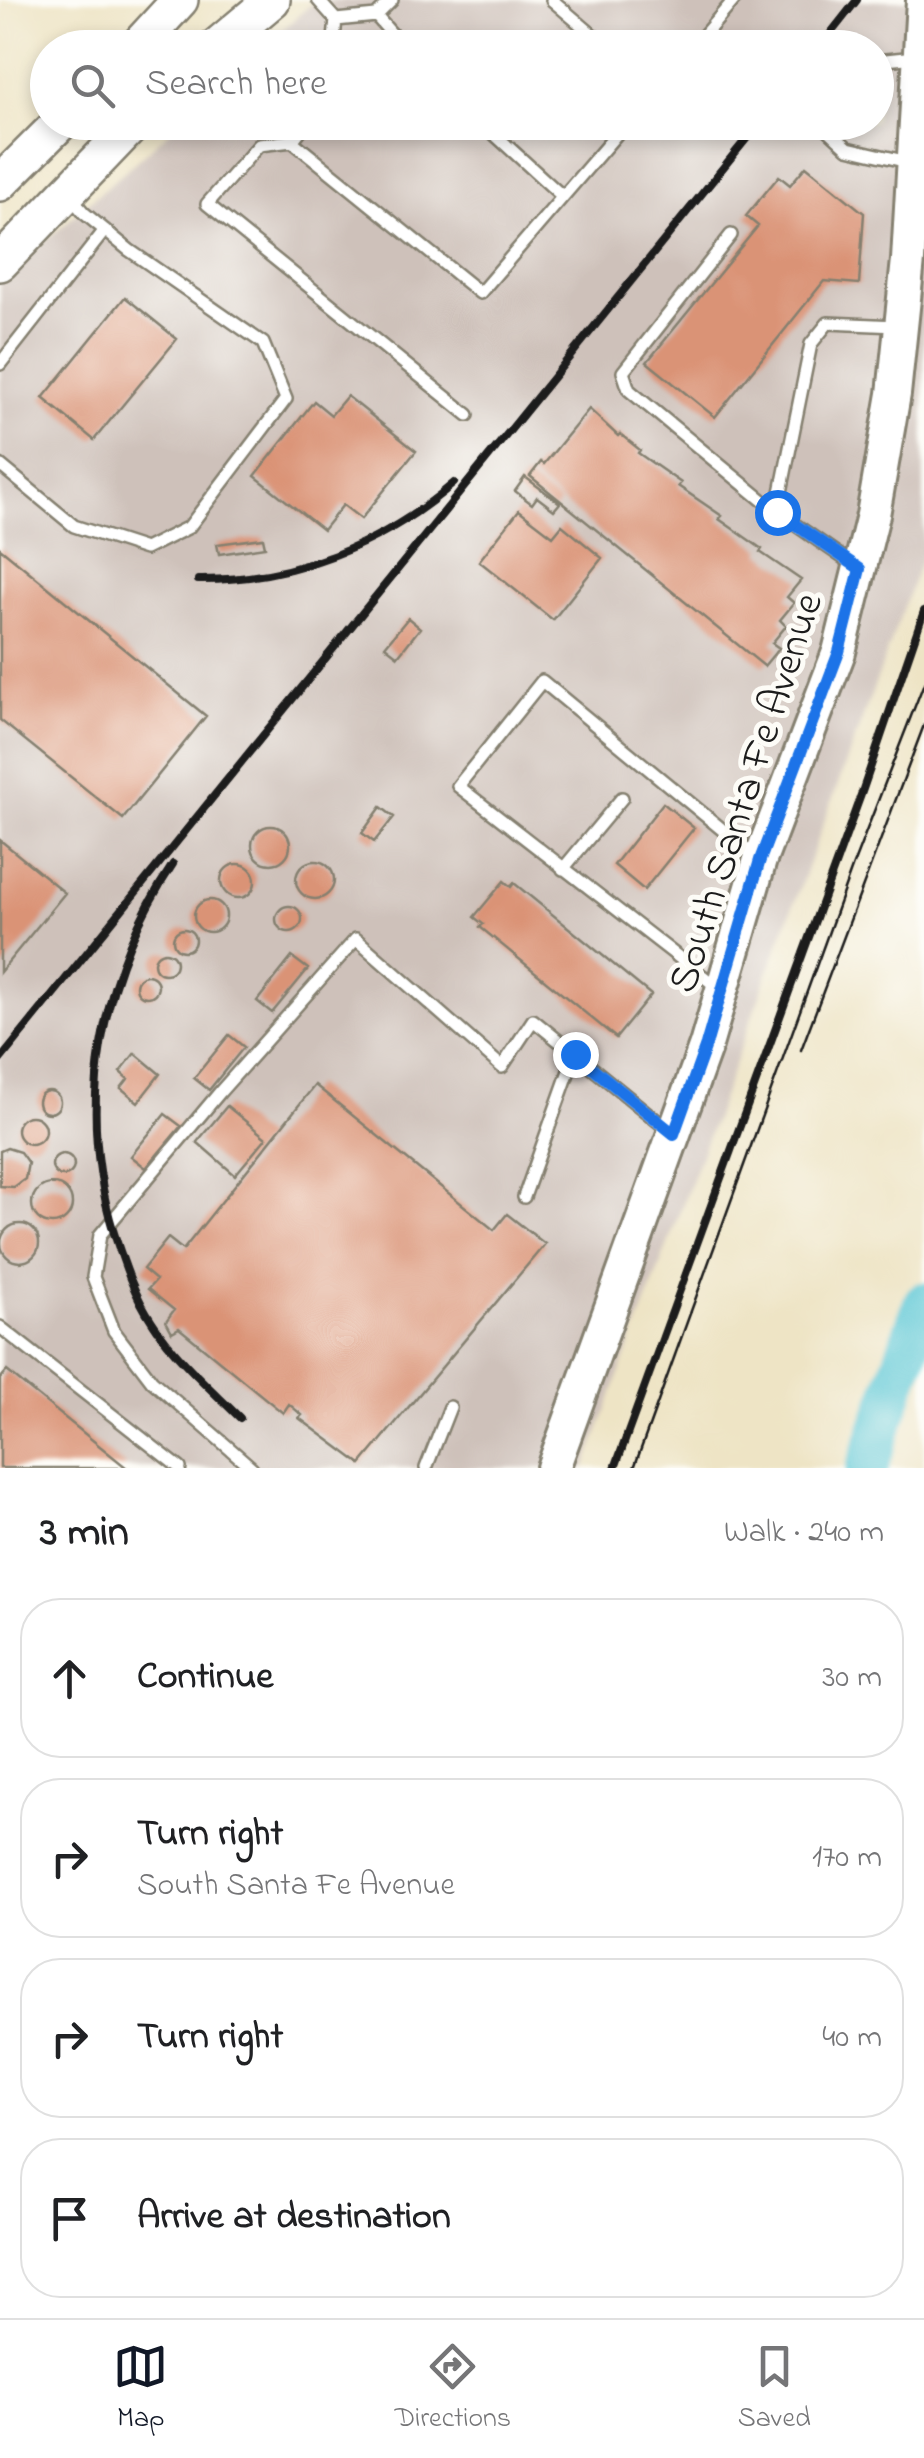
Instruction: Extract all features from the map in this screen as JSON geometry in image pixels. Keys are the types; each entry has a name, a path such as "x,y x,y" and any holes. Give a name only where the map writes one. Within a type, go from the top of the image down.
{"main road":[{"path":"152,30 180,0"},
{"path":"219,30 245,0"},
{"path":"236,30 272,0"},
{"name":"South Santa Fe Avenue","path":"553,1468 706,1045 760,860 839,652 860,569 894,394 902,326 922,0"},
{"path":"0,182 42,140"},
{"path":"0,263 119,140"}],"lane":[{"path":"318,0 336,20 335,30"},
{"path":"336,20 376,16 392,0"},
{"path":"552,0 587,30"},
{"path":"708,30 734,0"},
{"path":"376,16 388,30"},
{"path":"894,59 919,57"},
{"path":"501,140 562,196"},
{"path":"468,415 207,204 259,146 292,141 480,293 611,140"},
{"path":"839,140 848,148 914,164"},
{"path":"0,464 74,526 145,550 189,527 286,399 262,343 105,230 68,194"},
{"path":"0,364 105,230"},
{"path":"732,235 622,372 629,390 777,512 860,569"},
{"path":"777,512 810,344 828,323 902,326"},
{"path":"720,989 458,786 542,681 760,860"},
{"path":"563,870 622,798"},
{"path":"252,1468 152,1380 114,1330 93,1276 100,1236 220,1092 356,939 502,1067 533,1020 674,1134"},
{"path":"524,1198 575,1054"},
{"path":"0,1327 180,1468"},
{"path":"426,1468 450,1407"}],"shaded area":[{"path":"316,0 924,0 924,552 585,1468 0,1468 0,281 160,140 894,140 894,30 282,30"}],"building":[{"path":"806,166 864,213 859,284 824,281 715,417 647,362 758,226 746,216 779,176 790,185"},
{"path":"125,297 177,339 94,440 43,398"},
{"path":"347,396 416,451 361,519 343,505 323,530 255,476 314,401 331,415"},
{"path":"589,409 640,450 638,453 681,483 678,486 801,580 787,597 794,603 780,620 786,626 772,643 779,648 764,666 530,476"},
{"path":"525,477 560,503 554,510 537,497 532,504 515,491"},
{"path":"519,510 553,536 562,525 602,558 553,620 479,561"},
{"path":"263,538 265,547 219,554 217,544"},
{"path":"0,548 206,716 123,819 0,720"},
{"path":"408,618 420,628 398,656 385,646"},
{"path":"663,803 694,828 644,890 614,865"},
{"path":"381,807 394,817 374,842 362,833"},
{"path":"271,826 285,831 290,845 285,859 271,864 257,859 252,845 257,831"},
{"path":"0,840 65,893 0,972"},
{"path":"315,861 329,866 334,880 329,894 315,899 301,894 296,880 301,866"},
{"path":"238,864 250,869 255,881 250,893 238,898 226,893 221,881 226,869"},
{"path":"504,881 511,887 514,883 651,995 616,1038 480,927 483,924 474,917"},
{"path":"210,900 221,905 226,916 221,927 210,932 199,927 194,916 199,905"},
{"path":"289,906 298,910 302,919 298,928 289,932 280,928 276,919 280,910"},
{"path":"184,929 192,932 192,948 184,951 176,948 173,940 176,932"},
{"path":"165,952 173,955 173,971 165,974 157,971 154,963 157,955"},
{"path":"292,957 308,969 272,1013 257,1001"},
{"path":"147,975 155,978 155,994 147,997 139,994 136,986 139,978"},
{"path":"229,1035 244,1047 209,1090 194,1078"},
{"path":"135,1053 160,1074 138,1102 121,1088 128,1079 120,1072"},
{"path":"315,1085 494,1230 507,1214 545,1244 361,1464 299,1418 302,1415 289,1404 283,1413 179,1328 172,1332 166,1321 174,1310 148,1289 156,1280 143,1269 168,1238 183,1250"},
{"path":"49,1091 57,1094 57,1110 49,1113 41,1110 38,1102 41,1094"},
{"path":"227,1106 266,1138 235,1175 197,1142"},
{"path":"165,1114 181,1126 146,1168 131,1156"},
{"path":"31,1116 41,1120 45,1130 41,1140 31,1144 21,1140 17,1130 21,1120"},
{"path":"7,1148 20,1152 28,1163 25,1179 14,1187 0,1186 0,1151"},
{"path":"63,1154 71,1157 71,1173 63,1176 55,1173 52,1165 55,1157"},
{"path":"52,1184 66,1190 72,1204 66,1218 52,1224 38,1218 32,1204 38,1190"},
{"path":"20,1224 33,1230 39,1243 33,1256 20,1262 7,1256 1,1243 7,1230"},
{"path":"7,1371 127,1468 0,1468 0,1379"}],"waterway":[{"path":"867,1468 924,1303"}],"tram line":[{"path":"634,1468 853,865 924,683"},
{"path":"801,1050 924,725"}],"railway":[{"path":"833,30 857,0"},
{"path":"0,1060 745,140"},
{"path":"198,580 268,574 335,555 397,524 454,483"},
{"path":"615,1468 862,792 924,611"},
{"path":"173,864 148,906 112,995 96,1089 96,1137 114,1233 140,1301 172,1349 240,1418"}],"route":[{"path":"575,1054 674,1134 706,1045 760,860 839,652 860,569 777,512"}]}
